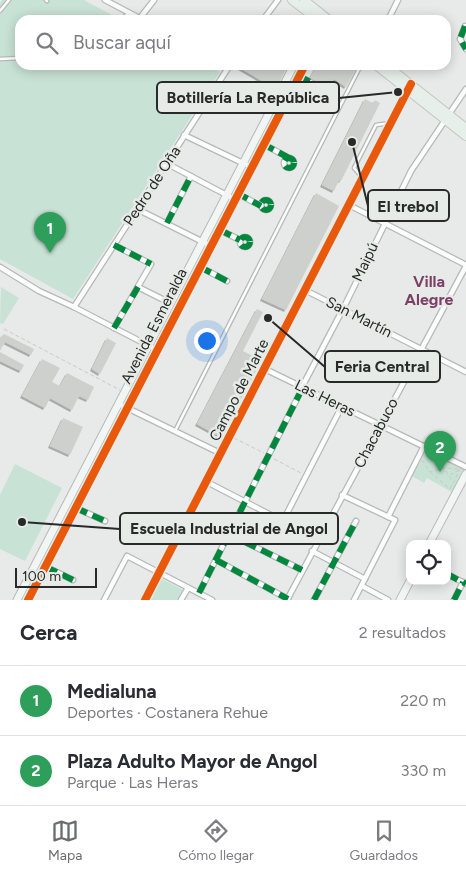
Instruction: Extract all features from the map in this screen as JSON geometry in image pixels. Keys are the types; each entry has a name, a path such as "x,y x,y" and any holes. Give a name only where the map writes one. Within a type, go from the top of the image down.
{"main road":[{"path":"292,0 314,15"},
{"path":"304,0 316,15"},
{"path":"384,70 410,87"},
{"path":"391,70 447,117 466,136"},
{"path":"447,117 466,128"}],"street":[{"path":"105,0 134,15"},
{"path":"144,15 154,0"},
{"path":"267,15 278,0"},
{"path":"390,15 398,0"},
{"path":"465,26 460,40 466,49"},
{"name":"Pedro de Oña","path":"74,306 225,70"},
{"name":"Avenida Esmeralda","path":"28,600 220,230 243,163 291,70"},
{"name":"Avenida Esmeralda","path":"17,600 203,241 251,167 302,70"},
{"path":"299,76 334,95"},
{"name":"Campo de Marte","path":"145,600 410,87"},
{"name":"Maipú","path":"199,593 343,309 410,171 466,89"},
{"path":"184,136 251,167"},
{"path":"263,144 291,159"},
{"path":"166,163 232,196 261,206"},
{"path":"167,223 191,176"},
{"path":"349,205 466,265"},
{"path":"137,209 211,246"},
{"path":"220,230 240,240"},
{"path":"114,245 150,264 114,328"},
{"name":"Chacabuco","path":"287,599 466,265"},
{"path":"0,267 39,291 74,306 114,328 149,344 157,350"},
{"path":"200,267 227,281"},
{"path":"138,287 169,306 176,313"},
{"name":"San Martín","path":"305,290 466,372"},
{"path":"174,296 182,301"},
{"name":"Las Heras","path":"265,369 466,467"},
{"path":"119,404 222,454"},
{"path":"283,521 342,406"},
{"path":"388,517 424,446"},
{"path":"432,540 463,472"},
{"path":"207,482 319,540"},
{"path":"342,496 395,520 354,600"},
{"path":"76,508 105,521"},
{"path":"314,600 356,521"},
{"path":"229,534 302,570"},
{"path":"312,551 365,579"},
{"path":"104,600 127,556 212,600"},
{"path":"216,560 287,599"},
{"path":"37,563 73,580"},
{"path":"451,576 464,583 454,600"},
{"path":"400,600 408,585"},
{"path":"362,586 388,600"},
{"path":"181,600 188,588"}],"lane":[{"path":"0,11 9,0"},
{"path":"0,59 15,58"},
{"path":"175,431 358,70"},
{"path":"363,178 354,168 376,124 391,122"}],"path":[{"path":"4,330 125,392"},
{"path":"423,452 444,468 450,475 453,483"},
{"path":"422,460 430,472 450,489 466,467"},
{"path":"430,472 444,468 463,472"},
{"path":"450,475 463,472"}],"green space":[{"path":"2,0 84,0 112,15 15,15 15,70 216,70 220,72 73,299 0,259 0,3"},
{"path":"1,287 19,298 3,324 0,323"},
{"path":"427,449 466,468 466,473 455,494 427,478 424,483 412,476"},
{"path":"15,464 62,488 25,561 0,549 0,495"},
{"path":"160,578 183,590 177,600 148,600"}],"building":[{"path":"243,70 286,70 276,89"},
{"path":"314,70 355,70 346,87 334,79 328,87 310,78"},
{"path":"365,99 373,103 375,100 380,103 341,181 339,180 334,191 322,185"},
{"path":"316,193 339,206 286,310 262,299"},
{"path":"257,309 263,312 243,351 257,358 253,367 257,369 221,437 197,424"},
{"path":"4,334 34,349 31,355 5,342 0,351 0,338"},
{"path":"107,338 116,343 100,374 92,369"},
{"path":"0,352 24,365 21,371 0,361"},
{"path":"42,359 60,368 52,382 60,386 67,373 94,387 88,400 79,396 72,410 50,398 45,408 22,396"},
{"path":"63,418 83,427 70,455 50,446"}],"marked path":[{"path":"465,26 460,39 466,49"},
{"path":"299,76 334,95"},
{"path":"263,144 291,159"},
{"path":"287,158 291,158 294,163 293,167 287,168 284,165 284,161 287,158"},
{"path":"167,223 191,176"},
{"path":"237,193 261,206"},
{"path":"266,200 271,205 266,210 261,205 266,200"},
{"path":"220,230 240,240"},
{"path":"245,237 250,242 245,247 240,242 245,237"},
{"path":"114,245 151,264"},
{"path":"200,267 227,281"},
{"path":"114,328 138,287"},
{"path":"199,593 303,387"},
{"path":"76,508 105,521"},
{"path":"314,600 356,521"},
{"path":"229,534 302,570"},
{"path":"216,560 288,599"},
{"path":"46,567 73,580"},
{"path":"451,576 466,584"},
{"path":"454,600 463,582"}],"cycle path":[{"path":"28,600 302,70"},
{"path":"145,600 411,84"}],"place":[{"name":"Botillería La República","path":"398,92"},
{"name":"El trebol","path":"352,142"},
{"name":"Medialuna","path":"50,253"},
{"name":"Feria Central","path":"268,318"},
{"name":"Plaza Adulto Mayor de Angol","path":"440,472"},
{"name":"Escuela Industrial de Angol","path":"22,522"}],"district":[{"name":"Villa Alegre","path":"429,290"}]}
